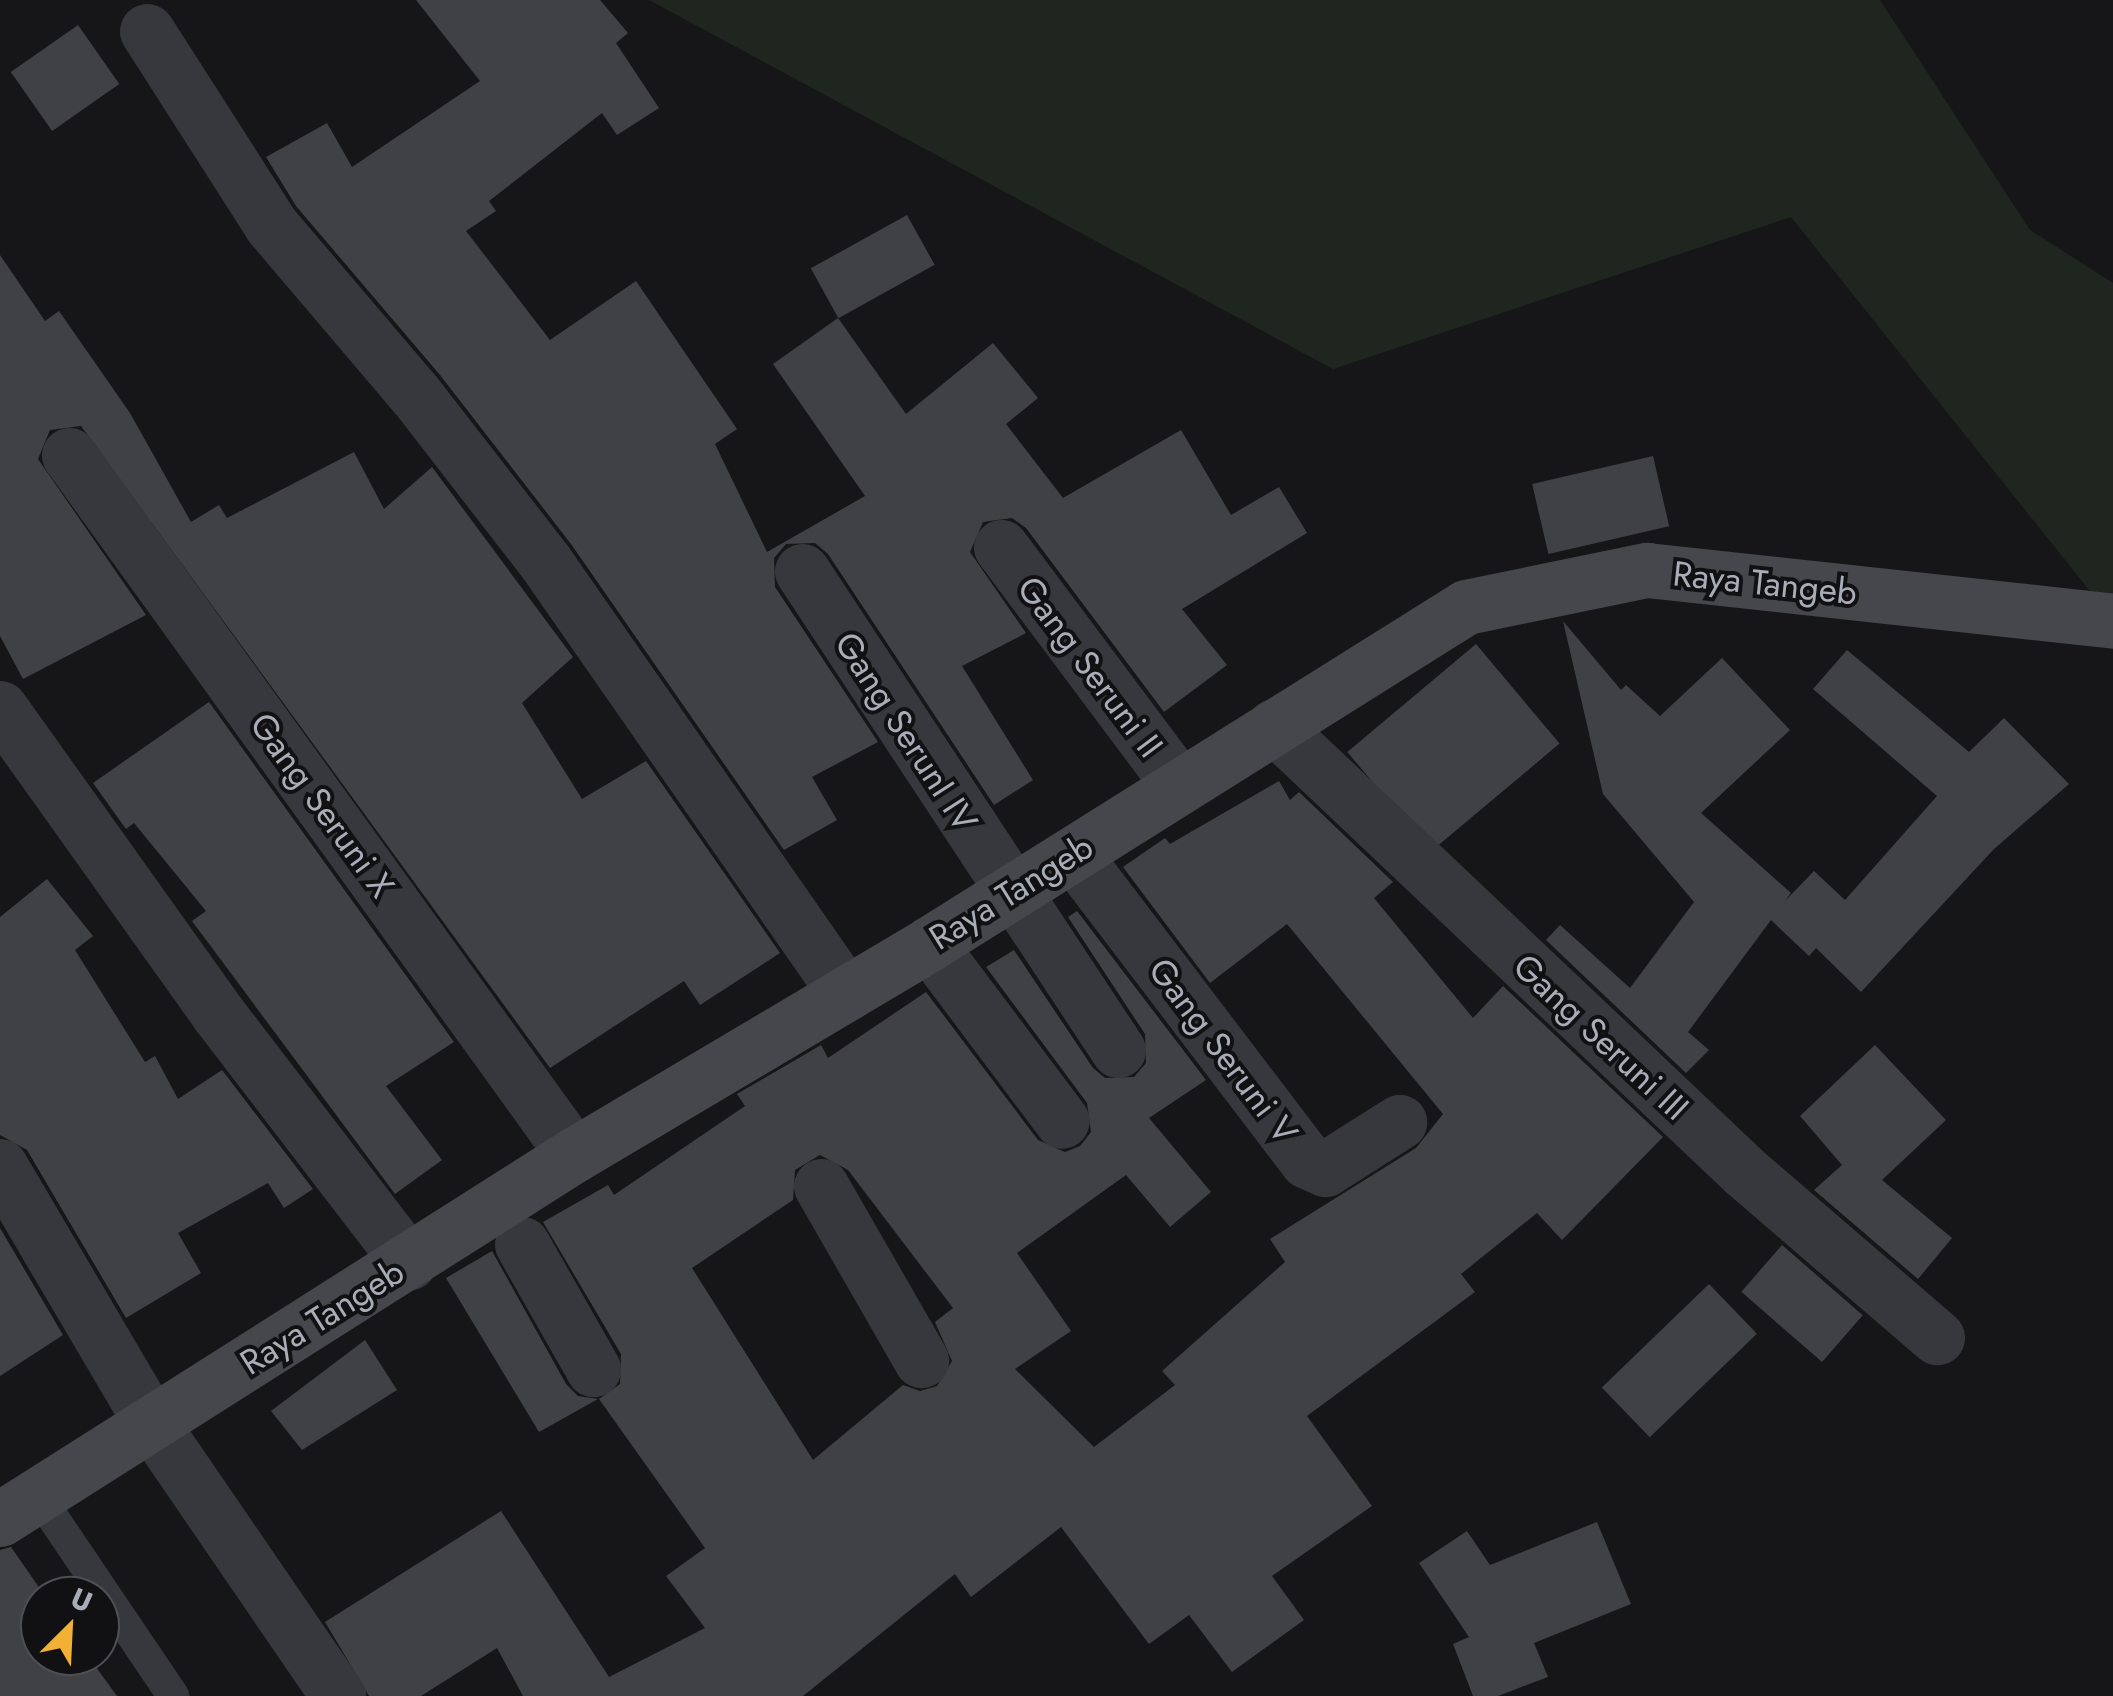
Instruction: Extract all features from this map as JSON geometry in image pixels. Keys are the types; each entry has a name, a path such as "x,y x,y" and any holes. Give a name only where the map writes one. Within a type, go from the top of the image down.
{"street":[{"path":"147,31 271,225 416,394 546,563 846,994"},
{"name":"Gang Seruni X","path":"69,455 574,1155"},
{"name":"Gang Seruni II","path":"1001,547 1180,786"},
{"name":"Raya Tangeb","path":"19,1507 574,1155 929,944 1466,607 1647,570 2113,621"},
{"name":"Gang SerunI IV","path":"802,571 1009,893 1118,1050"},
{"path":"0,708 219,1015 409,1263"},
{"name":"Gang Seruni III","path":"1274,726 1746,1173 1938,1337"},
{"name":"Gang Seruni V","path":"1073,854 1307,1162 1325,1169 1398,1122"},
{"path":"929,944 1062,1121"},
{"path":"0,1166 152,1424 338,1696"},
{"path":"821,1186 921,1360"},
{"path":"522,1244 593,1369"}],"lane":[{"path":"19,1507 173,1696"}],"shaded area":[{"path":"649,0 1880,0 2030,230 2113,283 2113,620 1791,217 1333,369"}],"building":[{"path":"416,0 600,0 628,33 616,43 659,108 617,135 602,113 489,201 496,211 466,231 550,340 636,281 737,429 715,444 767,552 865,496 773,364 838,318 906,414 993,343 1038,398 1006,424 1063,498 1181,430 1231,515 1279,487 1307,533 1182,609 1227,665 1164,712 1026,528 1012,518 983,522 970,552 1026,633 962,666 1033,780 994,805 828,554 815,543 786,544 774,558 775,587 878,742 812,777 837,820 784,850 571,544 440,375 296,206 266,157 327,123 352,167 480,81"},
{"path":"78,25 119,84 52,131 11,72"},
{"path":"907,215 935,265 838,318 811,268"},
{"path":"0,255 45,321 59,311 130,413 191,522 219,505 227,518 354,452 384,509 432,467 573,657 522,703 582,799 646,761 780,953 700,1005 684,981 550,1068 81,426 50,430 38,459 146,615 23,679 0,636"},
{"path":"1653,456 1669,526 1548,554 1532,484"},
{"path":"1563,621 1621,690 1626,685 1660,716 1722,658 1790,730 1701,813 1791,893 1784,902 1814,871 1845,900 1937,796 1813,689 1847,650 1969,752 2004,718 2069,784 1994,849 1861,992 1816,948 1809,956 1771,920 1688,1032 1709,1050 1686,1073 1546,940 1560,925 1630,988 1694,902 1603,794"},
{"path":"1476,644 1560,744 1431,852 1347,752"},
{"path":"209,702 454,1042 386,1086 442,1160 395,1194 192,921 206,911 134,823 126,829 93,783"},
{"path":"1279,781 1290,800 1299,792 1393,882 1374,898 1473,1018 1503,986 1663,1137 1562,1240 1537,1213 1461,1274 1475,1292 1307,1416 1372,1506 1272,1576 1304,1620 1232,1672 1189,1615 1149,1644 1061,1527 971,1597 955,1574 803,1696 523,1696 497,1648 421,1696 369,1696 325,1622 501,1511 609,1677 705,1628 666,1576 705,1548 599,1399 620,1384 621,1354 543,1222 608,1185 614,1195 745,1106 737,1094 821,1045 828,1058 926,992 1038,1140 1065,1152 1080,1146 1091,1132 1087,1103 986,967 1014,950 1093,1068 1105,1078 1134,1077 1146,1063 1145,1034 1068,917 1077,911 1206,1080 1149,1118 1211,1192 1170,1227 1126,1175 1017,1253 1071,1331 1015,1369 1094,1447 1175,1385 1162,1371 1285,1262 1270,1239 1416,1148 1443,1114 1287,924 1210,983 1123,867 1165,838 1170,844","holes":["820,1155 848,1170 953,1308 935,1322 952,1361 937,1386 920,1391 903,1385 813,1460 692,1268 793,1200 795,1170"]},
{"path":"47,879 93,936 75,950 145,1062 155,1056 178,1099 222,1070 313,1189 284,1208 268,1183 178,1233 201,1273 126,1318 27,1150 0,1135 0,917"},
{"path":"1875,1045 1946,1120 1882,1180 1952,1238 1918,1279 1814,1190 1842,1165 1800,1116"},
{"path":"0,1228 63,1335 0,1376"},
{"path":"1782,1245 1863,1315 1822,1362 1741,1292"},
{"path":"492,1251 566,1384 578,1396 598,1399 539,1432 446,1278"},
{"path":"1709,1284 1757,1334 1650,1437 1602,1388"},
{"path":"365,1340 397,1390 302,1450 271,1411"},
{"path":"1597,1522 1631,1604 1534,1643 1548,1677 1498,1696 1473,1696 1453,1644 1469,1637 1419,1563 1467,1531 1490,1565"},
{"path":"11,1547 31,1576 20,1576 20,1676 102,1676 117,1696 0,1696 0,1550"}]}
